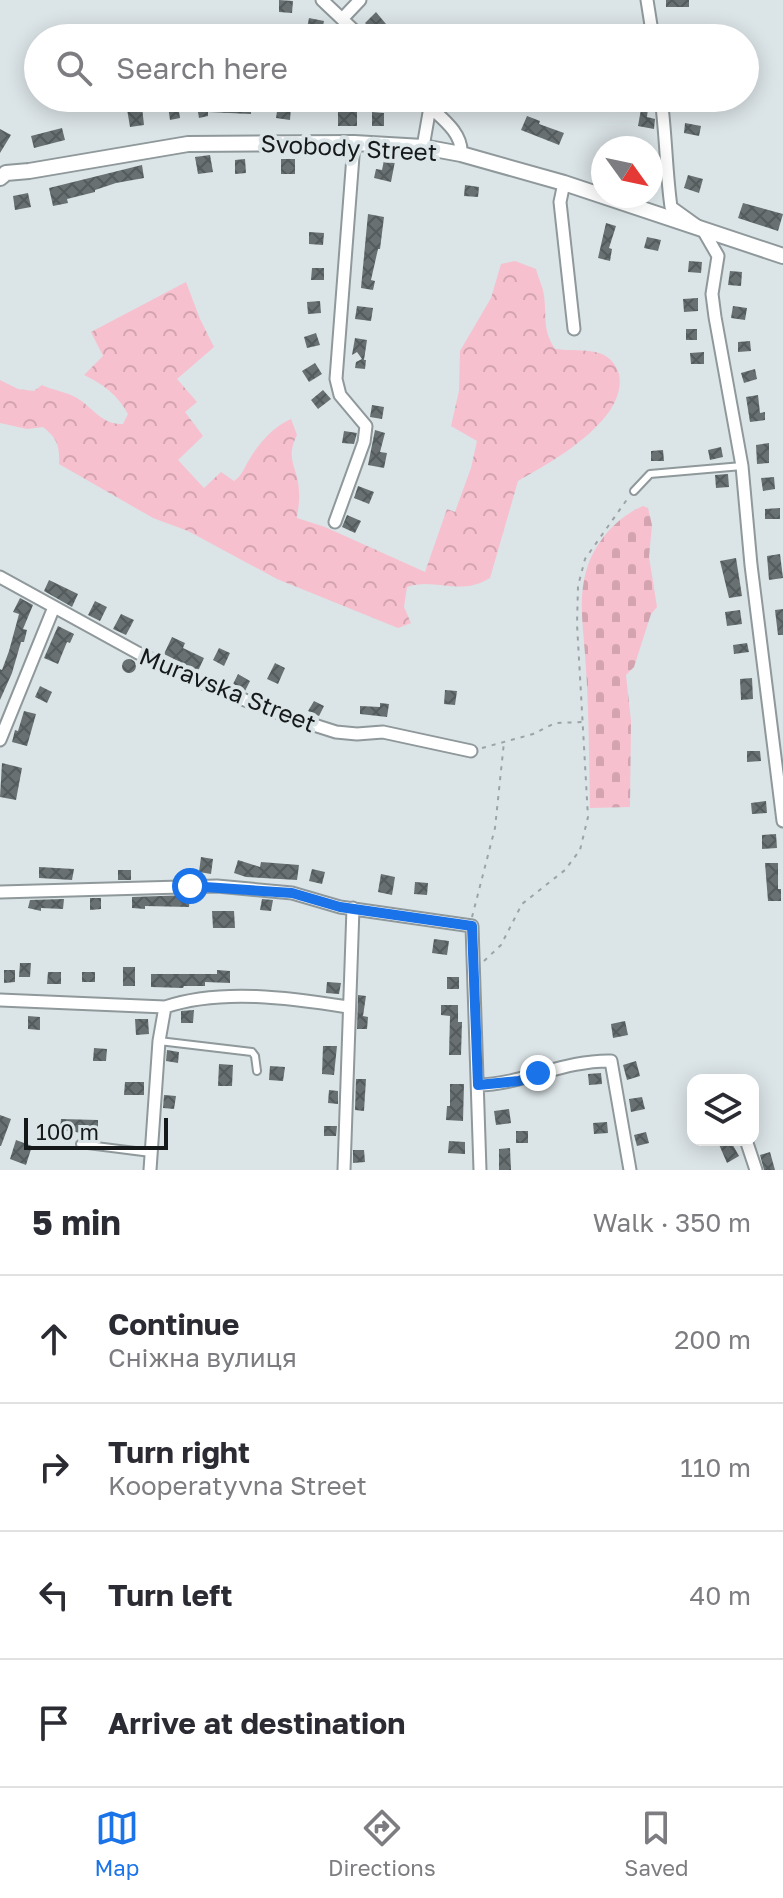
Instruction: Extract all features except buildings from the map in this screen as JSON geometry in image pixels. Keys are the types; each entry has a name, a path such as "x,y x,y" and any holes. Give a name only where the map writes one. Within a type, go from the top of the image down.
{"street":[{"path":"322,0 349,24"},
{"path":"343,18 360,0"},
{"path":"647,0 651,24"},
{"path":"423,147 425,112"},
{"path":"435,112 457,135 462,147 461,154"},
{"path":"663,112 671,207 703,230 718,256 712,294 742,466 751,565 783,821"},
{"path":"335,522 364,442 366,426 340,395 336,379 354,143"},
{"name":"Svobody Street","path":"2,174 188,144 354,143 423,147 461,154 564,183 783,256"},
{"path":"564,183 560,202 574,329"},
{"name":"Muravska Street","path":"0,577 138,653 216,689 312,725 336,732 383,732 471,751"},
{"path":"0,740 54,607"},
{"path":"0,892 217,886 292,893 353,908 471,926 480,1170"},
{"path":"344,1170 353,908"},
{"path":"0,1000 165,1007 191,1000 274,995 348,1007"},
{"path":"150,1170 159,1041 165,1007"},
{"path":"478,1085 519,1081 586,1061 611,1061 630,1170"},
{"path":"748,1146 756,1170"}],"lane":[{"path":"634,491 650,474 742,466"},
{"path":"159,1041 252,1052 257,1071"},
{"path":"80,1144 151,1153"}],"path":[{"path":"473,971 501,945 522,904 565,870 580,850 588,817 577,624 578,586 585,559 634,491"},
{"path":"471,751 533,734 555,723 584,722"},
{"path":"471,926 490,855 504,742"}],"green space":[{"path":"515,261 536,269 543,293 547,329 555,349 589,351 606,356 618,370 619,391 612,407 585,438 518,481 490,578 468,586 428,584 407,587 404,607 411,623 398,628 277,579 188,531 153,518 59,464 57,443 43,427 27,429 0,423 0,380 18,389 34,391 42,385 65,393 108,421 123,424 128,414 120,401 104,386 84,375 103,356 91,332 186,282 214,347 177,379 197,402 185,412 203,436 178,460 204,488 221,472 234,481 267,436 291,419 297,435 292,452 298,484 297,518 325,527 425,572 447,509 455,512 477,441 451,426 459,391 460,351 491,298 501,264"},
{"path":"643,506 648,508 652,525 649,557 657,607 651,614 634,667 626,675 631,721 630,807 590,808 582,611 584,579 602,539 616,523"}],"route":[{"path":"190,886 292,893 340,907 472,926 478,1085 519,1081 538,1073"}]}
